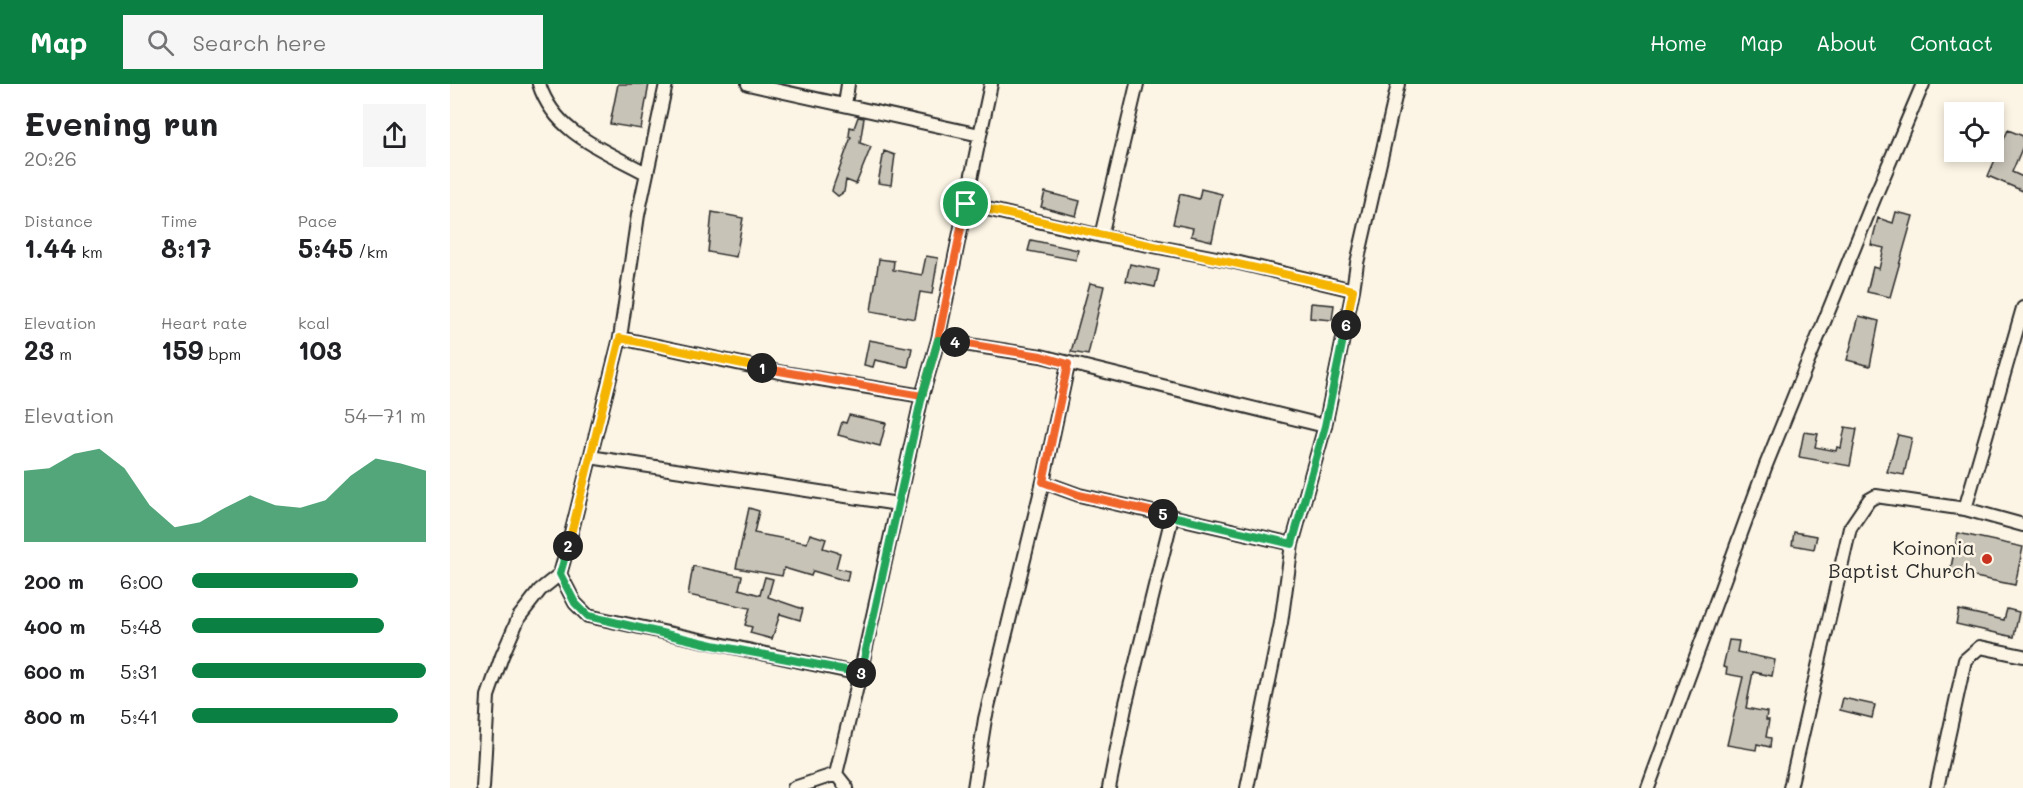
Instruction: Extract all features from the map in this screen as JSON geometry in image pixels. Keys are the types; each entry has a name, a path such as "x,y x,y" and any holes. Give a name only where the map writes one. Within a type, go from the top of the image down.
{"street":[{"path":"539,84 556,119 573,134 646,173"},
{"path":"483,788 488,696 502,656 519,617 540,590 560,574 620,338 646,173 666,84"},
{"path":"748,84 980,135"},
{"path":"844,105 848,84"},
{"path":"836,774 922,396 938,340 991,84"},
{"path":"1101,236 1137,84"},
{"path":"1247,788 1281,623 1292,544 1325,426 1357,263 1398,84"},
{"path":"1648,788 1766,465 1923,84"},
{"path":"966,204 1101,236 1227,260 1353,290"},
{"path":"1965,509 2023,308"},
{"path":"620,338 784,373 922,396"},
{"path":"938,340 1041,356 1325,426"},
{"path":"974,788 985,719 1043,482 1068,364"},
{"path":"590,457 898,504"},
{"path":"1043,482 1079,495 1292,544"},
{"path":"1790,788 1850,528 1869,500 1875,496 1965,509 2023,525"},
{"path":"1109,788 1126,702 1172,517"},
{"path":"560,574 575,603 588,616 860,674"},
{"path":"1937,788 1965,660 1980,647 2023,656"},
{"path":"794,788 836,774"},
{"path":"836,774 847,788"}],"building":[{"path":"618,84 649,84 641,129 610,124"},
{"path":"858,117 864,118 860,143 871,147 856,184 846,180 844,192 838,196 832,191 833,187 851,137 849,136 850,127 854,128"},
{"path":"2008,130 2023,136 2023,146 2012,172 2023,177 2023,191 1988,176 1994,162 2004,162 2004,139"},
{"path":"884,151 895,155 891,185 878,183"},
{"path":"1201,189 1222,194 1212,241 1191,236 1193,228 1173,224 1180,194 1199,199"},
{"path":"1045,192 1080,201 1076,216 1041,207"},
{"path":"712,212 743,218 736,257 708,252"},
{"path":"1896,212 1913,216 1890,297 1867,292 1873,267 1879,269 1884,248 1871,245 1878,218 1893,223"},
{"path":"1031,240 1078,250 1076,260 1028,251"},
{"path":"926,256 938,258 932,294 920,292 915,319 871,311 879,259 894,261 893,270 922,275"},
{"path":"1130,264 1159,270 1155,287 1126,281"},
{"path":"1090,283 1104,286 1088,355 1071,352"},
{"path":"1311,303 1334,305 1332,320 1310,318"},
{"path":"1859,316 1879,321 1870,366 1847,360"},
{"path":"869,340 912,348 908,367 875,360 873,367 864,365"},
{"path":"849,415 886,423 880,446 838,435 842,422 846,423"},
{"path":"1845,427 1857,429 1850,466 1799,457 1804,432 1818,434 1815,447 1836,451 1837,447 1841,448"},
{"path":"1898,435 1912,438 1904,475 1887,472"},
{"path":"749,508 759,511 754,533 807,543 810,534 826,539 823,548 840,553 836,568 849,571 847,581 813,571 811,576 784,568 782,576 736,568"},
{"path":"1794,532 1817,536 1814,549 1792,545"},
{"name":"Koinonia Baptist Church","path":"1958,533 2023,547 2015,585 1950,572"},
{"path":"693,566 742,576 739,589 760,595 765,577 773,579 768,597 803,609 800,620 780,614 772,639 750,633 752,627 745,625 750,608 688,595"},
{"path":"2007,609 2019,612 2014,637 1956,624 1959,610 2004,620"},
{"path":"1729,640 1739,641 1737,652 1775,660 1772,676 1753,672 1746,708 1767,712 1766,720 1769,720 1766,737 1771,738 1770,747 1757,744 1756,750 1727,745 1743,677 1726,674 1727,668 1723,667"},
{"path":"1843,698 1875,705 1872,718 1840,710"}],"place":[{"name":"Koinonia Baptist Church","path":"1987,559"}],"route":[{"path":"966,204 938,340 922,396 784,373 620,338 560,574 575,603 588,616 713,645 813,662 860,674 922,396 938,340 1041,356 1068,364 1043,482 1079,495 1292,544 1325,426 1353,290 1227,260 1101,236 966,204"}]}
